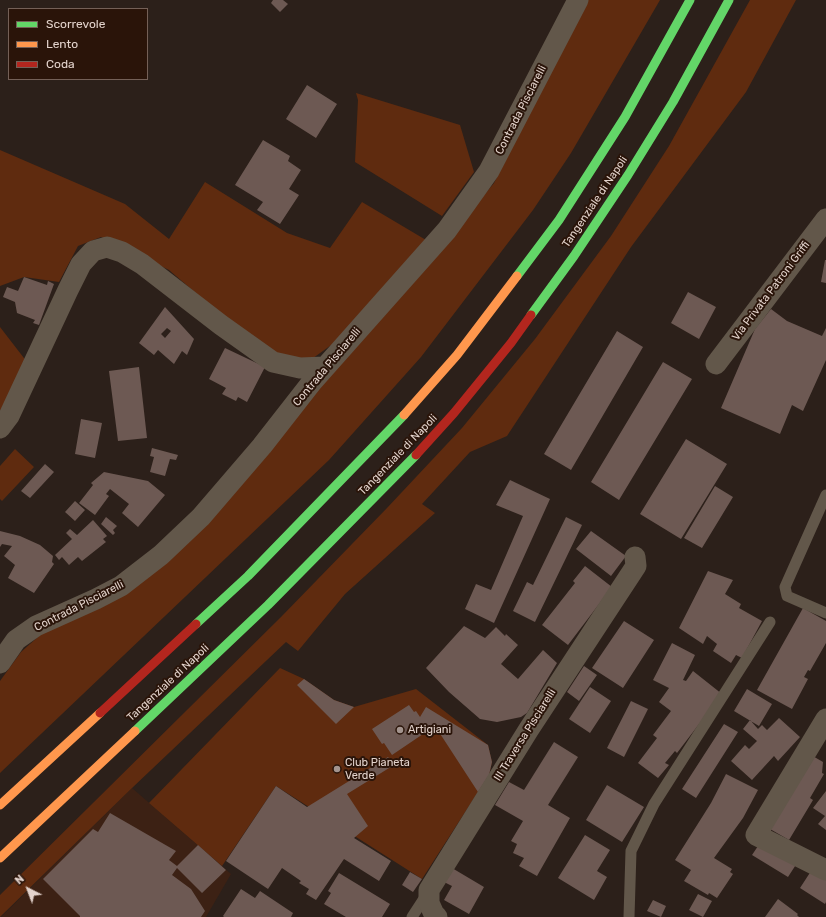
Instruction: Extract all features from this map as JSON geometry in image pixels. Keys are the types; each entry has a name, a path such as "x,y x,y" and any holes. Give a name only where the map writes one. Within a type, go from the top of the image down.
{"highway":[{"name":"Tangenziale di Napoli","path":"0,805 248,576 417,402 457,355 559,220 625,117 690,0"},
{"name":"Tangenziale di Napoli","path":"0,858 268,605 402,470 454,413 511,343 574,256 628,175 673,102 729,0"}],"street":[{"name":"Contrada Pisciarelli","path":"0,663 16,640 36,626 121,586 161,555 200,517 262,446 312,382 447,230 489,171 578,0"},
{"name":"Via Privata Patroni Griffi","path":"716,364 826,219"},
{"path":"0,428 9,416 81,264 93,252 107,247 122,252 142,264 221,325 273,362 300,368 325,367"},
{"name":"III Traversa Pisciarelli","path":"430,890 528,729 636,566 635,557"},
{"path":"826,719 756,835 826,870"},
{"path":"430,890 429,903 437,917"}],"lane":[{"path":"826,495 785,587 787,596 826,613"},
{"path":"629,917 631,851 634,844 654,804 770,622"},
{"path":"412,917 430,890"}],"shaded area":[{"path":"587,0 660,0 571,153 533,210 421,357 329,460 0,773 0,681 21,652 48,628 114,598 306,402 424,267 494,183"},
{"path":"750,0 796,0 746,92 631,247 507,436 470,452 422,504 435,513 345,594 298,651 286,642 132,788 0,917 0,895 281,617 387,508 462,428 535,339 611,236 669,146"},
{"path":"356,93 460,125 474,172 442,216 355,162 358,100"},
{"path":"0,150 125,204 169,239 205,182 287,233 330,248 362,202 426,240 334,343 309,361 281,356 218,312 169,270 101,237 78,246 59,282 24,277 0,286"},
{"path":"0,327 27,362 0,411"},
{"path":"15,449 34,467 2,501 0,499 0,466"},
{"name":"Club Pianeta Verde","path":"280,668 304,679 334,700 354,707 416,689 488,745 492,762 489,775 422,879 276,786 222,866 149,803"},
{"path":"132,788 231,874 206,917 1,917"}],"building":[{"path":"273,0 283,0 288,4 280,12 271,3"},
{"path":"307,85 337,104 316,138 286,119"},
{"path":"263,140 290,156 288,161 301,170 289,189 299,195 280,224 257,210 263,202 235,185"},
{"path":"826,260 826,283 821,282"},
{"path":"24,277 47,285 48,281 54,284 39,325 33,323 35,320 17,313 15,302 3,297 7,287 18,291"},
{"path":"688,292 716,307 699,339 671,323"},
{"path":"165,307 194,339 187,355 182,351 174,364 158,350 154,355 139,343","holes":["167,328 171,331 165,338 161,334"]},
{"path":"771,309 787,321 822,336 826,328 826,360 803,411 792,405 780,434 721,408 755,329"},
{"path":"617,331 643,347 571,470 544,454"},
{"path":"225,348 265,367 247,402 238,397 236,401 222,394 226,388 209,379"},
{"path":"663,362 692,379 619,500 591,482"},
{"path":"139,367 147,438 118,441 109,371"},
{"path":"81,419 102,423 95,458 75,454"},
{"path":"686,439 727,464 681,539 640,514"},
{"path":"152,448 178,455 176,460 170,459 165,476 150,472 154,457 150,456"},
{"path":"45,464 54,472 30,498 21,491"},
{"path":"104,472 148,481 165,495 138,527 122,513 129,504 110,489 106,494 109,496 95,515 79,503 93,485 91,483"},
{"path":"510,480 550,499 494,623 465,609 476,584 491,590 523,516 496,505"},
{"path":"715,486 733,497 702,548 684,538"},
{"path":"75,501 85,510 75,521 65,512"},
{"path":"106,517 117,526 113,530 115,533 113,535 101,524"},
{"path":"566,517 582,525 535,622 513,611 527,582 533,585"},
{"path":"93,520 107,536 103,539 106,542 82,561 78,557 69,565 62,557 59,560 55,555 72,539 66,533 70,529 77,535"},
{"path":"0,531 20,536 40,545 53,556 52,562 54,564 34,593 8,578 15,565 4,556 12,546 2,544 0,547"},
{"path":"591,531 626,556 611,576 576,549"},
{"path":"585,566 612,587 568,645 542,625 575,583 573,581"},
{"path":"708,571 733,580 725,594 741,604 739,608 762,621 742,658 736,655 731,663 713,651 717,644 707,636 703,644 679,628"},
{"path":"803,608 826,621 826,643 810,671 808,670 804,677 808,679 792,709 757,690"},
{"path":"624,621 654,640 623,688 592,668"},
{"path":"464,626 485,638 496,627 505,636 506,634 518,645 501,664 518,679 543,650 557,663 527,713 521,717 497,722 480,719 449,692 426,668"},
{"path":"672,643 695,655 683,680 686,681 693,671 722,694 677,753 675,751 665,763 669,765 658,778 638,763 657,738 653,735 671,711 659,702 669,688 653,680"},
{"path":"584,666 597,675 579,701 567,692"},
{"path":"304,679 334,700 354,707 336,724 297,685"},
{"path":"590,687 611,701 590,733 569,719"},
{"path":"747,689 772,704 759,726 734,711"},
{"path":"631,701 648,709 624,757 607,748"},
{"path":"409,705 420,717 426,707 488,745 492,762 489,775 478,792 437,729 430,733 429,730 392,755 384,743 382,744 372,729"},
{"path":"779,718 800,737 778,761 774,756 752,780 731,761 745,745 749,749 757,741 743,729 750,720 758,729 762,725 767,730"},
{"path":"724,724 738,732 696,798 682,789"},
{"path":"554,742 578,757 548,805 570,818 537,876 519,866 524,858 513,853 517,844 511,841 523,821 495,805 509,782 524,790"},
{"path":"811,755 823,762 822,773 824,774 810,798 813,800 789,840 770,829"},
{"path":"388,757 394,765 347,794 368,826 354,838 391,861 379,881 344,859 316,900 306,894 309,889 299,883 301,881 282,868 268,889 226,861 276,786 307,807"},
{"path":"726,774 758,790 743,818 714,858 732,869 730,872 733,874 717,898 709,893 708,895 684,881 691,870 675,860 711,803"},
{"path":"607,785 644,807 622,842 586,820"},
{"path":"826,791 826,830 818,824 825,816 813,808"},
{"path":"110,813 176,851 169,860 177,866 198,845 226,870 202,893 177,868 172,875 191,889 205,911 201,917 80,917 43,879 93,829 98,832"},
{"path":"585,835 610,850 597,871 607,877 594,900 558,878"},
{"path":"762,840 799,860 788,877 752,855"},
{"path":"452,868 484,887 469,914 444,900 452,886 444,882"},
{"path":"813,868 826,877 825,904 800,888"},
{"path":"410,872 422,879 413,892 402,885"},
{"path":"339,873 390,904 382,917 346,917 324,904 331,893 328,891"},
{"path":"241,889 255,898 260,891 293,913 291,917 224,917 223,916"},
{"path":"698,894 712,901 703,917 689,910"},
{"path":"778,899 798,914 797,915 799,917 765,917"},
{"path":"653,900 666,906 661,917 647,911"}],"traffic: fast":[{"path":"517,276 559,220 625,117 690,0"},
{"path":"531,315 574,256 628,175 673,102 729,0"},
{"path":"196,624 248,576 404,415"},
{"path":"135,731 268,605 416,455"}],"traffic: slow":[{"path":"404,415 457,355 517,276"},
{"path":"0,805 100,713"},
{"path":"0,858 135,731"}],"traffic: jam":[{"path":"416,455 454,413 511,343 531,315"},
{"path":"100,713 196,624"}],"place":[{"name":"Artigiani","path":"400,730"},
{"name":"Club Pianeta Verde","path":"337,769"}]}
